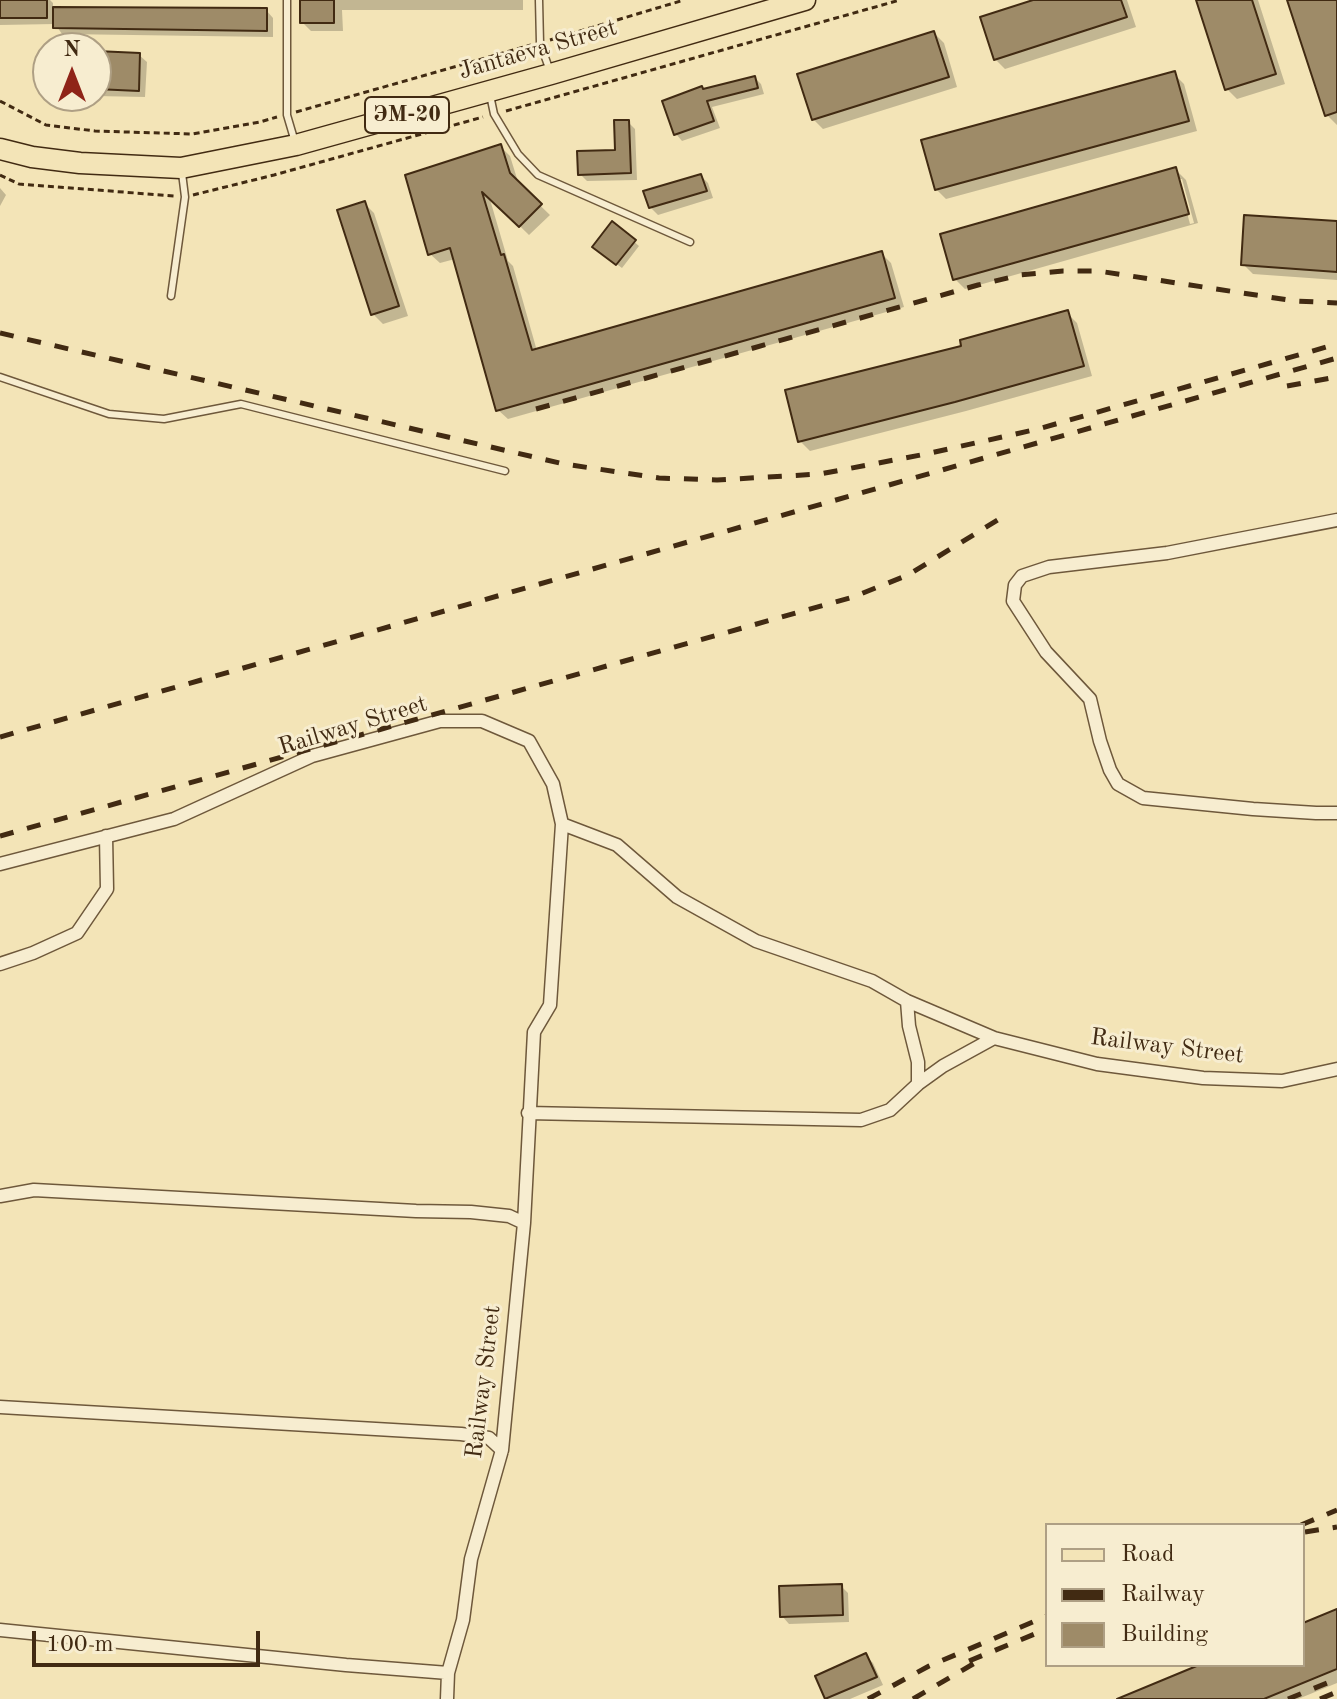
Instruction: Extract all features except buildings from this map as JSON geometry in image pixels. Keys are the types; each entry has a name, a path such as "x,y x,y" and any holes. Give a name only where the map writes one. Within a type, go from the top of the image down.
{"main road":[{"name":"Jantaeva Street","path":"0,149 80,163 181,168 296,145 805,0"}],"street":[{"path":"1337,520 1167,553 1049,567 1022,576 1015,585 1013,601 1046,652 1090,699 1100,741 1118,784 1143,798 1337,813"},
{"name":"Railway Street","path":"0,864 174,819 312,756 440,721 482,721 529,741 553,784 562,824 550,1005 534,1032 524,1223 502,1450 471,1559 463,1620 448,1673 447,1699"},
{"name":"Railway Street","path":"562,824 617,845 677,897 756,941 872,981 907,1001 994,1038 1097,1064 1203,1078 1282,1081 1337,1069"},
{"path":"0,964 77,933 107,889 106,836"},
{"path":"907,1001 909,1026 918,1062 918,1084"},
{"path":"528,1113 861,1120 890,1110 943,1066 994,1038"},
{"path":"0,1196 34,1190 483,1212 509,1216 524,1223"},
{"path":"0,1407 461,1434 489,1438 502,1450"},
{"path":"0,1630 448,1673"}],"lane":[{"path":"287,0 287,115 296,145"},
{"path":"539,0 540,43 551,74"},
{"path":"489,92 494,114 518,154 538,175 690,242"},
{"path":"171,296 185,197 181,168"},
{"path":"0,377 109,414 164,419 241,404 505,471"}],"path":[{"path":"0,101 46,125 121,133 192,134 287,115 684,0"}],"railway":[{"path":"536,409 1020,275 1098,271 1295,301 1337,303"},
{"path":"0,333 564,464 659,478 717,480 820,474 926,454 1038,429 1337,344"},
{"path":"0,737 1337,358"},
{"path":"1287,386 1337,377"},
{"path":"0,836 853,597 908,575 1001,518"},
{"path":"1305,1523 1337,1510"},
{"path":"1305,1532 1337,1527"},
{"path":"868,1699 929,1666 1045,1617"},
{"path":"969,1661 1045,1630"},
{"path":"913,1699 980,1660"},
{"path":"1288,1699 1337,1679"},
{"path":"1320,1699 1337,1692"}]}
